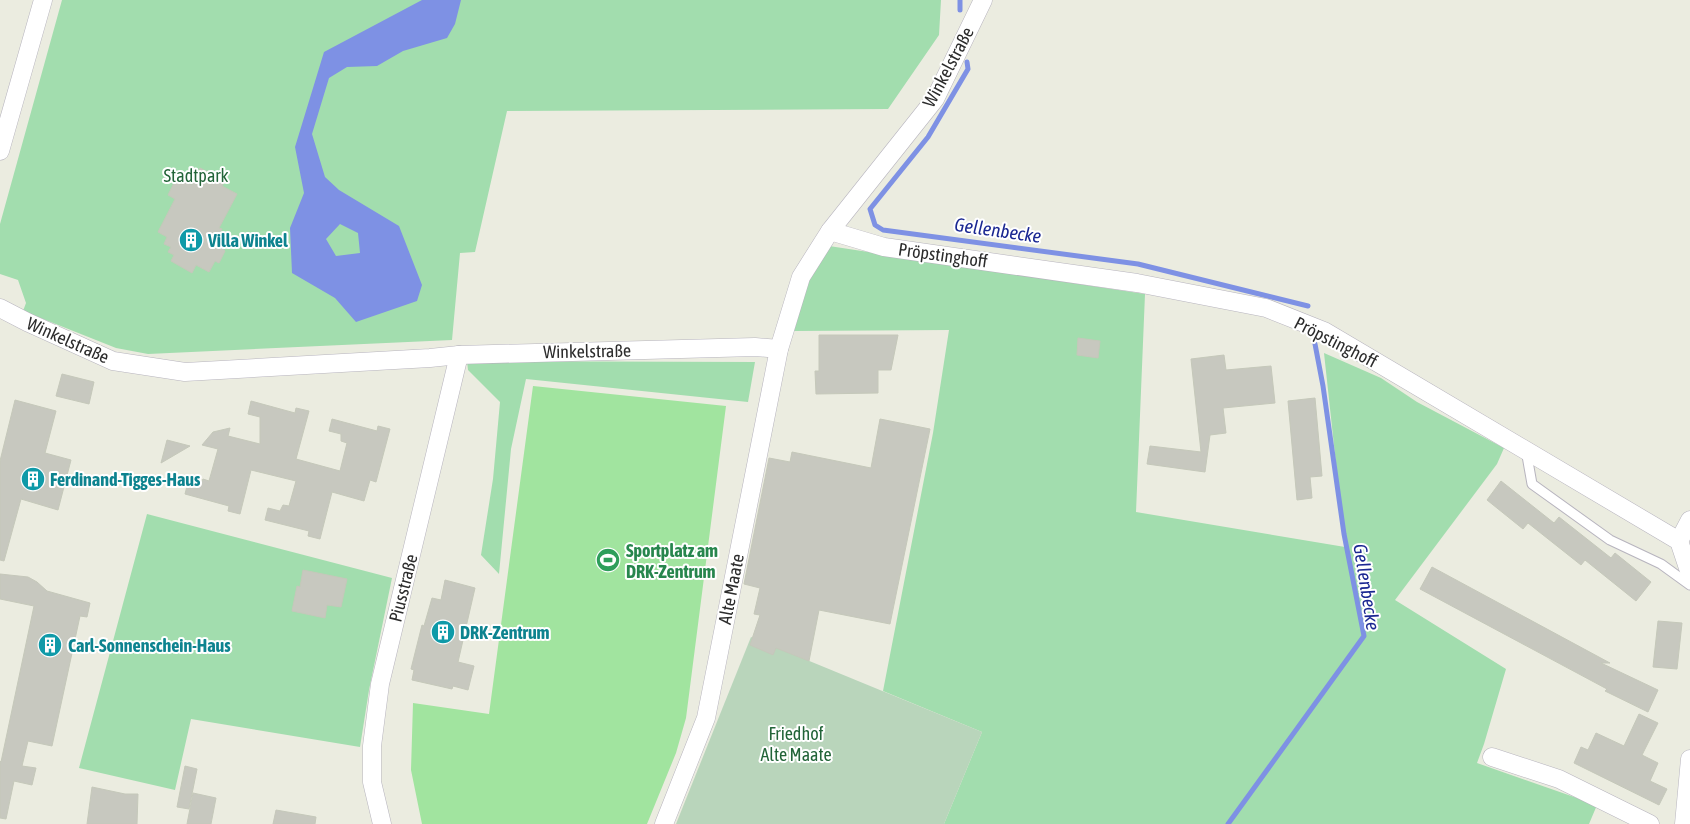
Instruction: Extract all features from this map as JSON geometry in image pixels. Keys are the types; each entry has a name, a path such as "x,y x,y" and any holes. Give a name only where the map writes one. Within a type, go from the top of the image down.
{"street":[{"path":"0,151 43,0"},
{"name":"Winkelstraße","path":"0,308 113,361 185,372 420,359 459,355 755,347 779,349 801,277 830,231 935,99 983,0"},
{"name":"Pröpstinghoff","path":"830,231 884,247 1137,283 1266,308 1324,331 1678,541"},
{"name":"Alte Maate","path":"664,824 706,718 779,349"},
{"name":"Piusstraße","path":"382,824 372,782 372,755 380,684 459,355"},
{"path":"1690,520 1678,541 1690,574"},
{"path":"1492,757 1560,779 1650,824"},
{"path":"1684,824 1690,759"}],"lane":[{"path":"1526,450 1532,484 1610,540 1661,564 1690,585"}],"green space":[{"name":"Stadtpark","path":"62,0 941,0 939,35 888,109 507,111 475,252 460,253 452,340 148,354 116,348 23,311 26,303 18,280 0,274 0,224"},
{"path":"829,246 1145,294 1136,512 1345,547 1324,353 1381,378 1417,402 1504,448 1497,464 1395,600 1506,669 1477,763 1597,805 1589,824 944,824 982,732 883,691 933,433 949,330 794,331 810,275"},
{"path":"467,361 755,362 748,402 526,379 511,449 499,574 481,555 493,479 500,402 468,370"},
{"name":"Sportplatz am DRK-Zentrum","path":"533,386 726,406 686,718 676,753 647,824 422,824 411,770 413,703 489,714"},
{"path":"147,514 392,578 369,690 360,747 191,719 175,790 79,768"},
{"name":"Friedhof Alte Maate","path":"751,637 982,732 944,824 676,824"}],"water":[{"path":"422,0 461,0 455,24 447,38 403,51 377,66 347,67 329,78 312,134 325,177 339,190 399,226 422,285 417,301 356,322 335,298 292,273 290,228 304,193 295,147 324,52","holes":["340,224 358,233 360,253 336,256 326,239"]}],"building":[{"path":"200,168 225,181 222,186 237,194 219,228 222,229 218,237 226,241 222,248 225,251 219,263 215,261 209,272 196,265 192,273 171,261 174,255 168,252 171,247 164,244 167,237 158,232 175,199 168,195 177,177 192,185"},
{"path":"819,335 898,335 891,370 878,370 878,393 816,394 815,371 819,371"},
{"path":"1078,338 1100,341 1098,358 1077,355"},
{"path":"1224,355 1226,370 1271,366 1275,403 1223,408 1226,433 1210,435 1205,472 1147,464 1150,446 1201,452 1191,359"},
{"path":"62,374 94,382 89,404 56,396"},
{"path":"1315,398 1322,476 1310,477 1312,498 1297,500 1288,401"},
{"name":"Ferdinand-Tigges-Haus","path":"15,400 56,411 45,453 71,460 58,510 21,499 4,561 0,560 0,461"},
{"path":"251,401 295,413 296,408 309,411 296,459 340,471 347,443 341,441 341,434 329,431 332,419 377,431 378,426 390,429 376,482 370,480 364,501 332,492 320,539 308,536 309,531 265,520 268,508 280,511 283,505 289,506 296,481 251,470 240,514 228,511 229,506 185,494 188,482 200,485 203,479 209,481 218,449 202,445 213,432 230,428 228,436 260,444 260,417 248,414"},
{"path":"880,419 930,429 890,624 819,610 809,661 776,648 773,655 750,645 760,615 754,614 760,588 744,584 769,458 790,462 792,452 871,468"},
{"path":"167,440 190,446 161,463"},
{"path":"1501,481 1554,523 1559,517 1611,558 1615,553 1651,582 1636,601 1585,560 1581,565 1528,523 1523,529 1487,500"},
{"path":"1432,567 1610,663 1601,663 1658,690 1648,712 1605,691 1607,689 1420,589"},
{"path":"303,570 347,579 341,607 327,605 325,618 292,611 297,586 300,587"},
{"name":"Carl-Sonnenschein-Haus","path":"0,574 28,577 47,591 90,603 87,617 80,616 52,746 28,741 22,766 36,768 32,785 14,781 6,819 0,818 0,761 34,606 0,599"},
{"name":"DRK-Zentrum","path":"445,580 475,588 458,662 474,666 468,690 453,686 452,689 412,680 414,670 411,669 422,625 424,626 432,598 441,600"},
{"path":"1658,621 1682,623 1677,669 1653,667"},
{"path":"1639,714 1658,723 1642,755 1658,763 1650,781 1667,789 1659,805 1574,763 1581,747 1588,750 1596,733 1624,746"},
{"path":"185,766 197,769 189,809 177,807"},
{"path":"92,787 125,794 138,794 137,824 87,824"},
{"path":"193,793 216,798 211,824 187,824"},
{"path":"276,810 316,817 315,824 273,824"}],"waterway":[{"name":"Gellenbecke","path":"960,0 960,10"},
{"name":"Gellenbecke","path":"967,62 968,69 928,137 870,209 875,225 883,230 1138,264 1308,306"},
{"name":"Gellenbecke","path":"1228,824 1364,636 1344,534 1323,386 1315,344"}],"place":[{"name":"Villa Winkel","path":"191,240"},
{"name":"Ferdinand-Tigges-Haus","path":"33,479"},
{"name":"Sportplatz am DRK-Zentrum","path":"608,560"},
{"name":"DRK-Zentrum","path":"443,632"},
{"name":"Carl-Sonnenschein-Haus","path":"50,645"}]}
